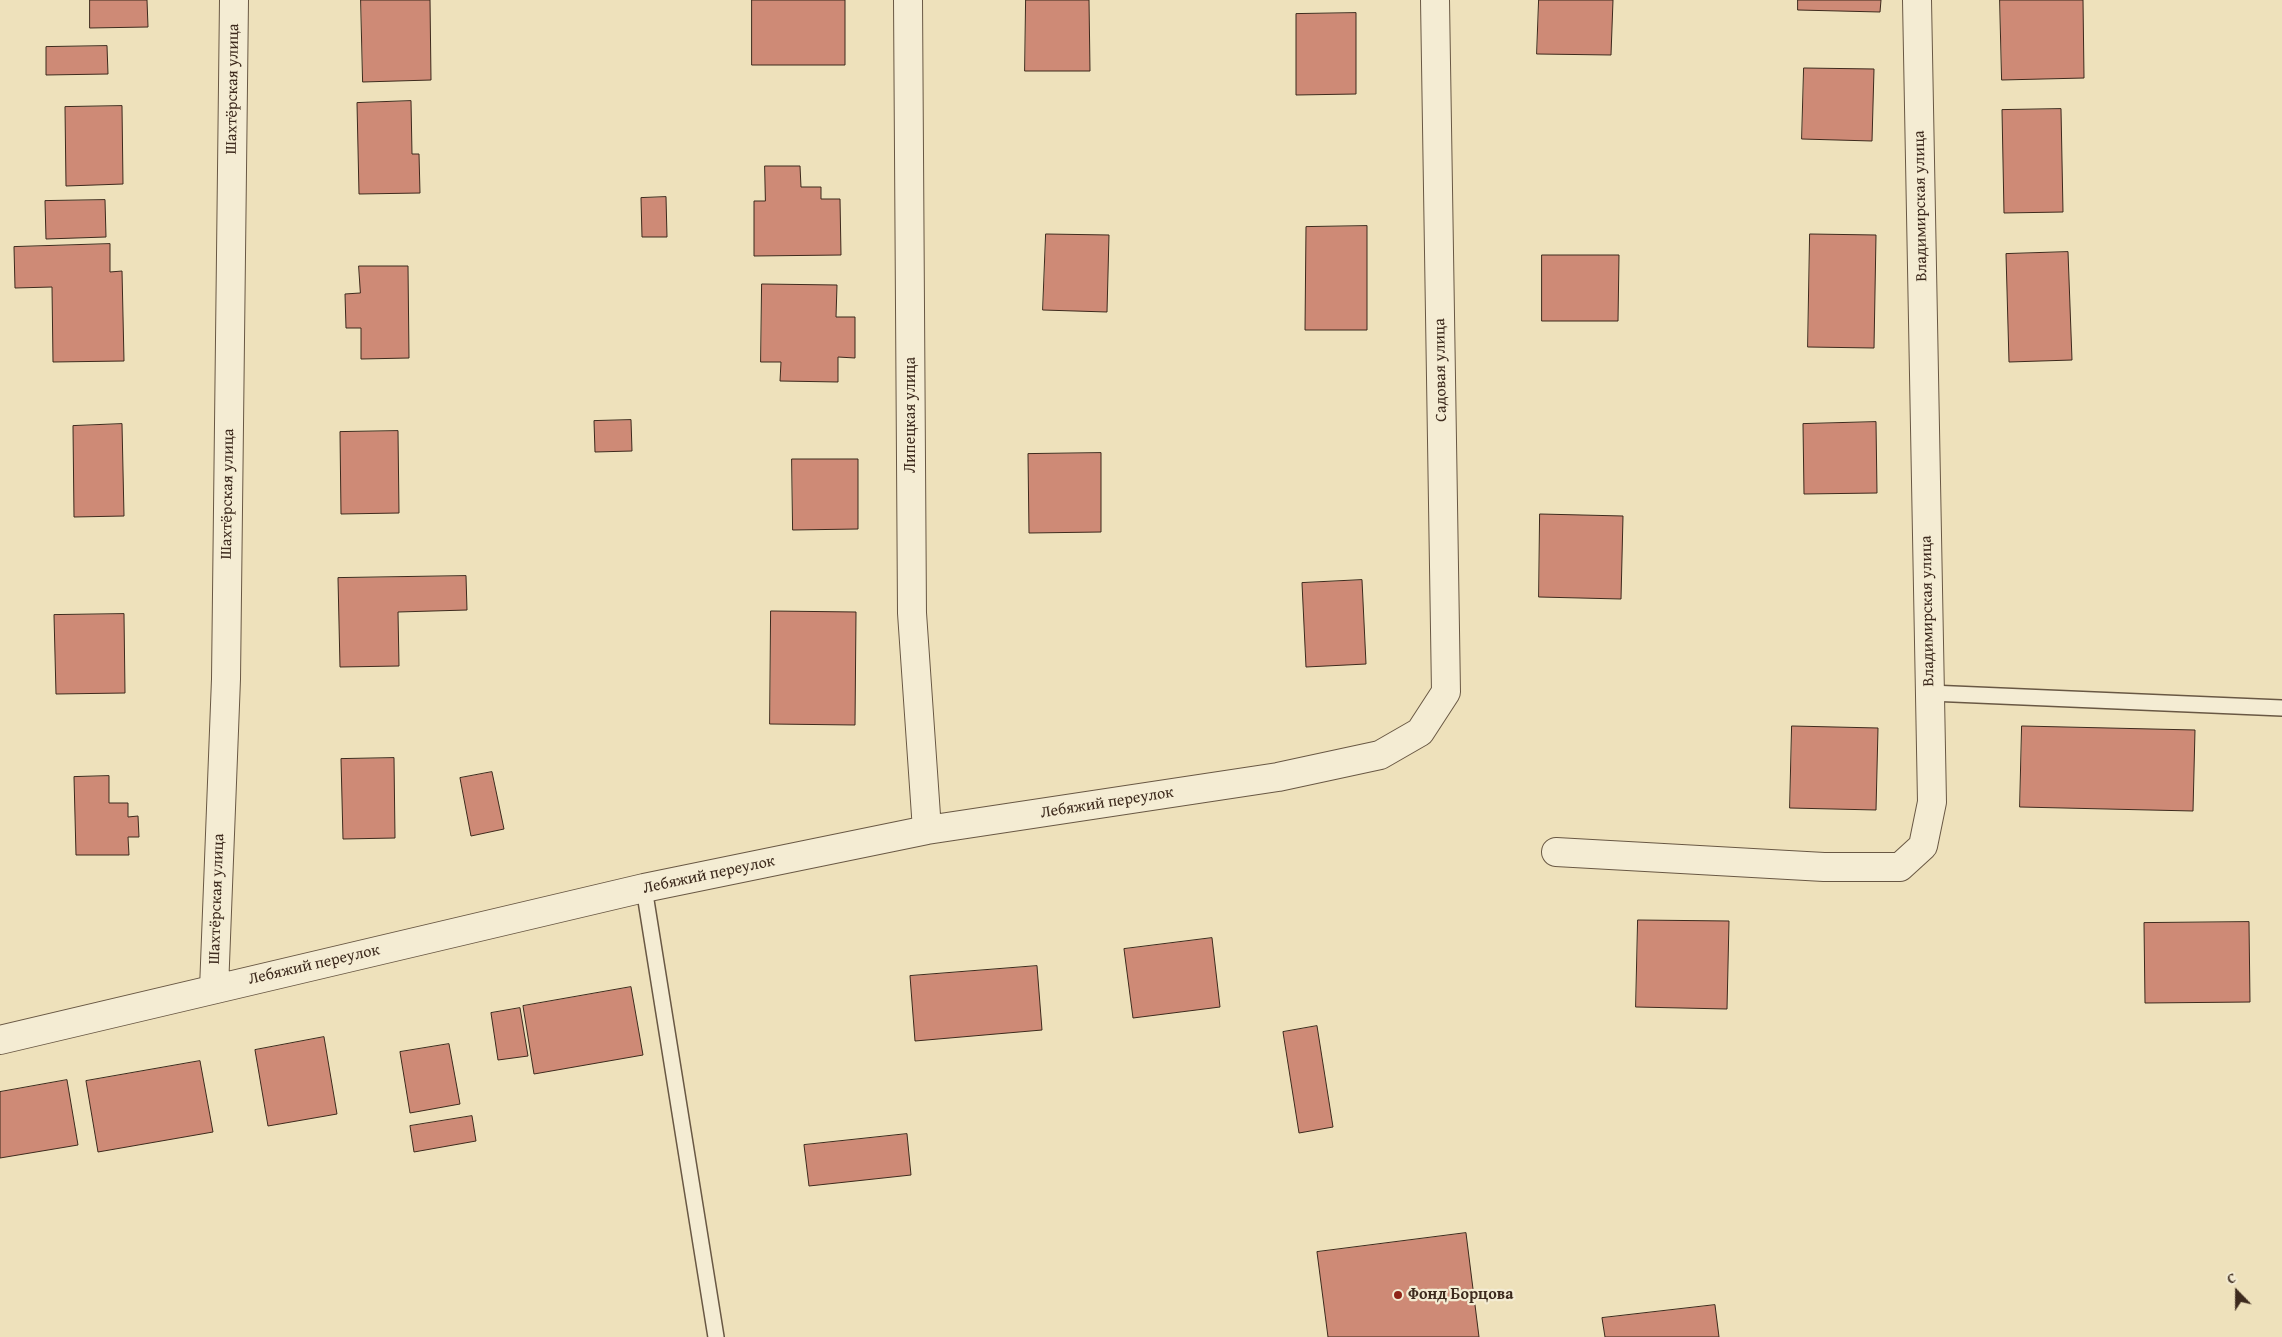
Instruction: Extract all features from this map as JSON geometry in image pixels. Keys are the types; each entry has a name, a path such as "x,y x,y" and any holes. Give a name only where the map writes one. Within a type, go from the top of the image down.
{"street":[{"name":"Шахтёрская улица","path":"214,989 226,678 234,0"},
{"name":"Липецкая улица","path":"908,0 912,613 927,830"},
{"name":"Садовая улица","path":"1420,732 1446,692 1435,0"},
{"name":"Владимирская улица","path":"1556,852 1824,867 1900,867 1922,846 1932,802 1916,0"},
{"name":"Лебяжий переулок","path":"0,1040 644,888 927,830 1278,777 1380,755 1420,732"}],"lane":[{"path":"1930,693 2282,708"},
{"path":"644,888 716,1337"}],"building":[{"path":"90,0 147,0 148,27 90,28"},
{"path":"361,0 430,0 431,80 363,82"},
{"path":"752,0 845,0 845,65 752,65"},
{"path":"1026,0 1089,0 1090,71 1025,71"},
{"path":"1539,0 1613,0 1611,55 1537,54"},
{"path":"1798,0 1881,0 1880,12 1798,10"},
{"path":"2000,0 2083,0 2084,78 2002,80"},
{"path":"1356,13 1356,94 1296,95 1296,14"},
{"path":"107,46 108,74 46,75 46,47"},
{"path":"1804,68 1874,69 1872,141 1802,139"},
{"path":"411,101 412,154 419,154 420,193 359,194 357,103"},
{"path":"122,106 123,184 66,186 65,107"},
{"path":"2061,109 2063,212 2004,213 2002,110"},
{"path":"765,166 800,166 801,187 821,187 821,199 840,199 841,255 754,256 754,201 765,201"},
{"path":"666,197 667,237 642,237 641,198"},
{"path":"105,200 106,237 46,239 45,201"},
{"path":"1367,226 1367,330 1305,330 1306,227"},
{"path":"1046,234 1109,235 1107,312 1043,310"},
{"path":"1810,234 1876,235 1874,348 1808,347"},
{"path":"110,244 110,272 122,271 124,361 53,362 52,287 15,288 14,247"},
{"path":"2068,252 2072,360 2009,362 2006,254"},
{"path":"1542,255 1619,255 1618,321 1542,321"},
{"path":"359,266 408,266 409,358 361,359 361,328 346,328 345,294 360,293"},
{"path":"762,284 837,285 836,317 855,317 855,358 838,357 838,382 780,381 781,362 761,362"},
{"path":"631,420 632,451 595,452 594,421"},
{"path":"1876,422 1877,493 1804,494 1803,424"},
{"path":"122,424 124,516 74,517 73,426"},
{"path":"398,431 399,513 341,514 340,432"},
{"path":"1101,453 1101,532 1029,533 1028,454"},
{"path":"792,459 858,459 858,529 793,530"},
{"path":"1540,514 1623,516 1621,599 1539,597"},
{"path":"466,576 467,610 398,612 399,666 340,667 338,578"},
{"path":"1362,580 1366,664 1306,667 1302,583"},
{"path":"771,611 856,612 855,725 770,724"},
{"path":"124,614 125,693 56,694 54,615"},
{"path":"1792,726 1878,728 1876,810 1790,808"},
{"path":"2022,726 2195,730 2193,811 2020,807"},
{"path":"394,758 395,838 343,839 341,759"},
{"path":"492,772 504,829 471,836 460,778"},
{"path":"109,776 109,803 128,803 128,817 138,816 139,837 128,837 129,855 76,855 74,777"},
{"path":"1638,920 1729,921 1727,1009 1636,1007"},
{"path":"2249,922 2250,1002 2145,1003 2144,923"},
{"path":"1212,938 1220,1007 1133,1018 1124,949"},
{"path":"1037,966 1042,1030 915,1041 910,976"},
{"path":"631,987 643,1055 534,1074 523,1006"},
{"path":"520,1008 528,1056 498,1060 491,1013"},
{"path":"1317,1026 1333,1127 1299,1133 1283,1032"},
{"path":"324,1037 337,1114 268,1126 255,1050"},
{"path":"449,1044 460,1104 410,1113 400,1052"},
{"path":"200,1061 213,1132 98,1152 86,1081"},
{"path":"67,1080 78,1145 0,1158 0,1092"},
{"path":"472,1116 476,1141 414,1152 410,1126"},
{"path":"907,1134 911,1175 809,1186 804,1145"},
{"name":"Фонд Борцова","path":"1466,1233 1479,1337 1328,1337 1317,1252"},
{"path":"1715,1305 1719,1337 1605,1337 1602,1318"}],"place":[{"name":"Фонд Борцова","path":"1398,1295"}]}
